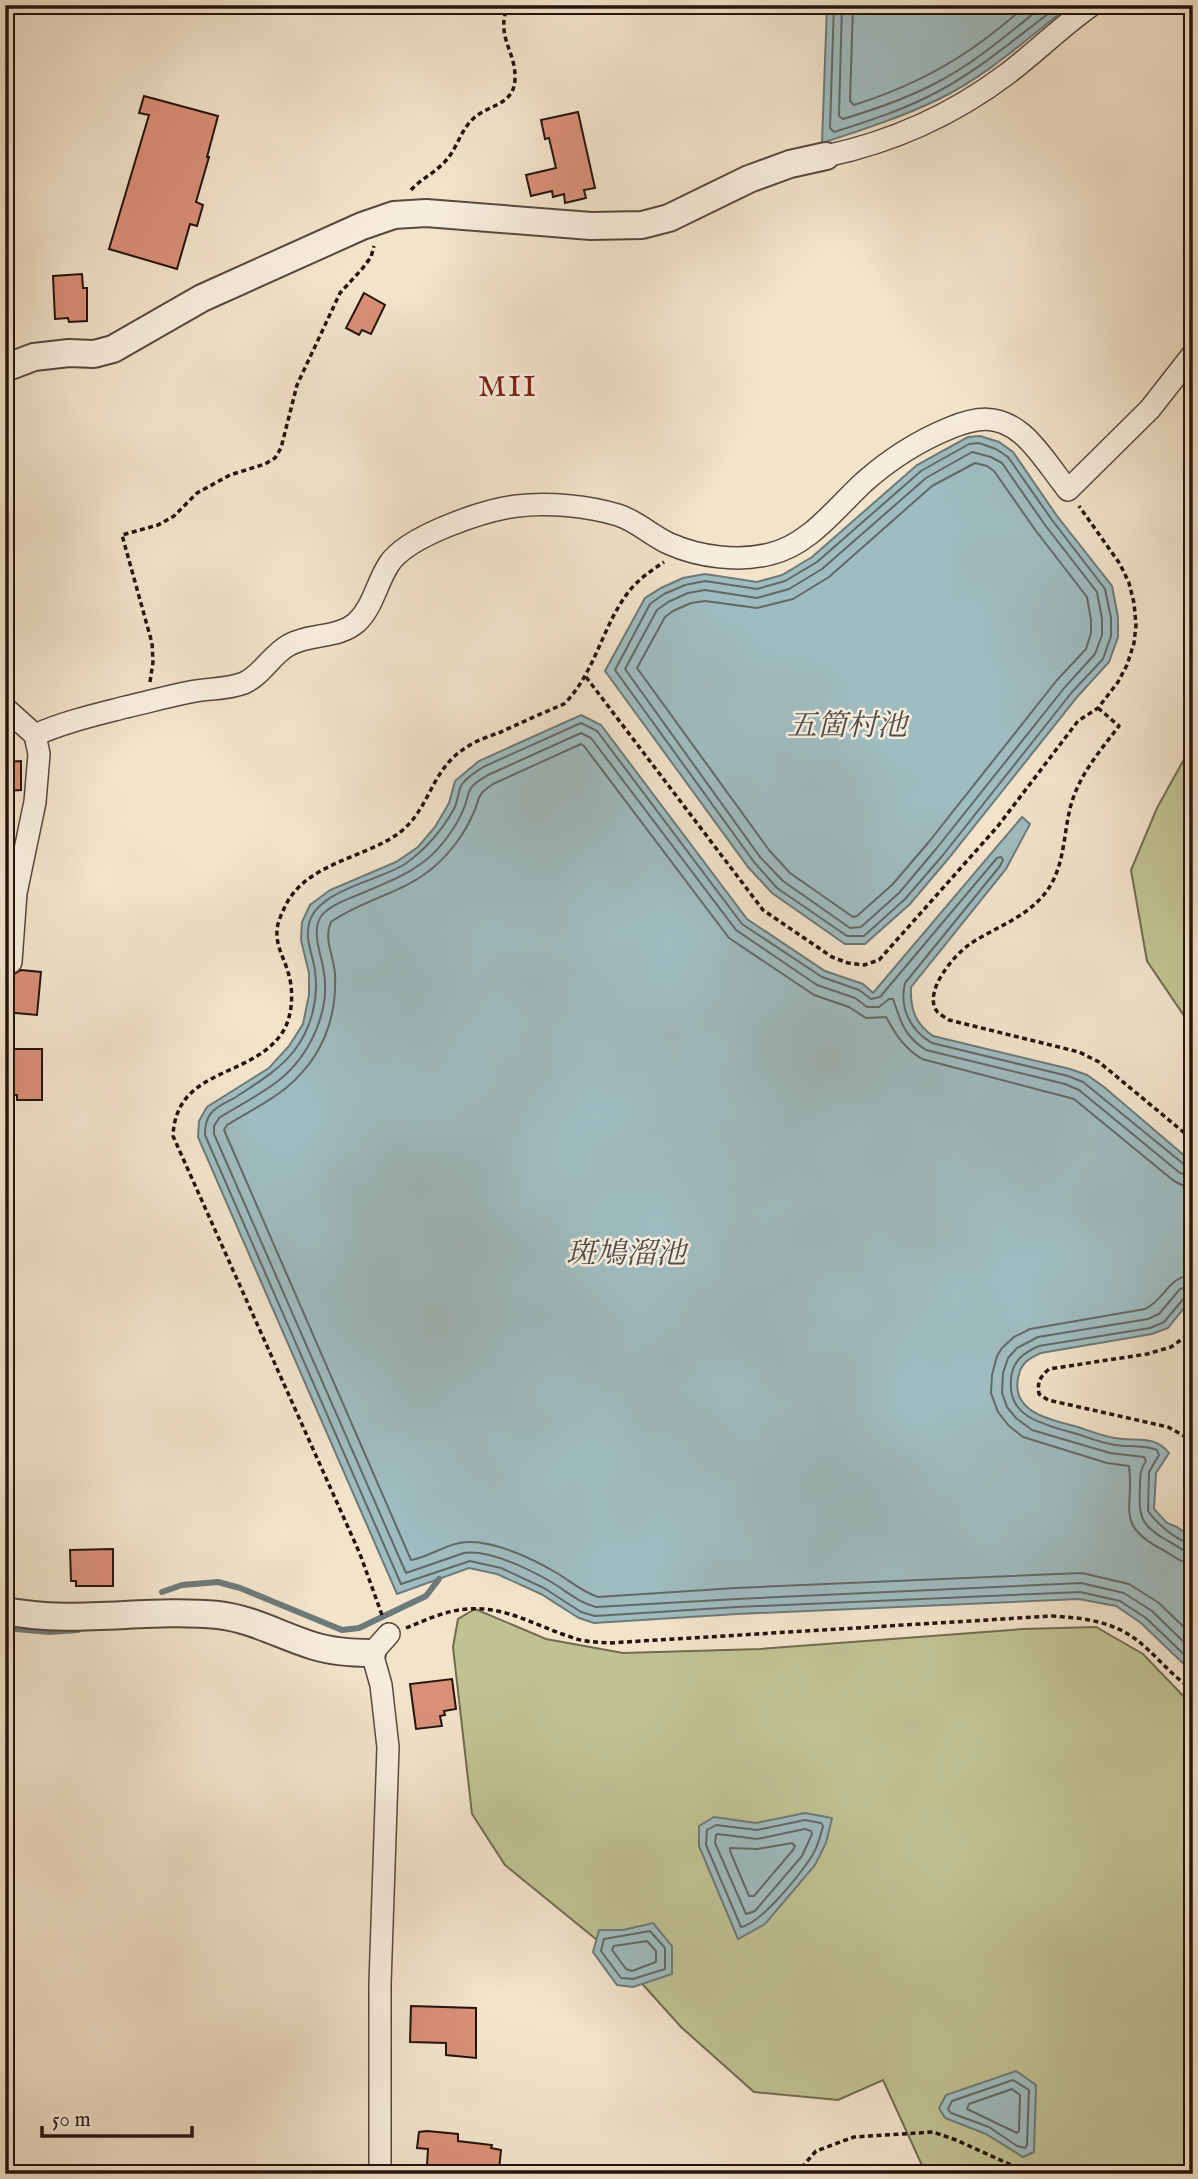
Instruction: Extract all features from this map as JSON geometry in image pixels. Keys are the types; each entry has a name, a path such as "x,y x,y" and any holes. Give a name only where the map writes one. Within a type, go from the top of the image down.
{"street":[{"path":"5,368 34,357 69,353 94,354 113,349 202,298 386,217 426,213 590,226 642,225 669,218 760,175 790,164 856,149 904,132 953,109 1007,74 1092,5"},
{"path":"35,735 58,725 139,704 193,691 229,688 247,682 288,646 304,639 341,631 357,621 369,605 389,563 402,549 421,537 493,510 542,504 617,515 640,525 668,543 691,552 739,558 770,554 793,545 818,526 865,481 922,439 970,420 992,419 1024,435 1068,490 1150,409 1193,354"},
{"path":"5,708 35,735 38,754 35,802 16,893 11,962 5,961"},
{"path":"5,1611 71,1617 182,1612 221,1615 251,1621 314,1646 342,1652 380,1644 381,1685 388,1747 380,1984 381,2168"}],"path":[{"path":"139,704 149,683 153,662 152,643 122,535 158,525 174,516 197,493 230,475 275,458 281,448 297,385 340,293 371,257 386,217 417,184 448,158 468,123 476,116 502,104 513,92 513,63 504,33 503,18 508,5"},
{"path":"586,677 763,911 832,957 864,965 878,960 998,826 1078,721 1098,708 1127,665 1136,625 1129,583 1120,564 1068,490"},
{"path":"379,1608 360,1554 173,1136 174,1121 181,1104 195,1088 268,1051 284,1032 292,993 289,972 278,945 277,930 284,908 296,890 312,876 397,835 413,821 450,759 468,746 564,704 586,677 616,611 631,589 664,562 691,552"},
{"path":"1098,708 1119,726 1087,769 1074,794 1063,858 1044,895 1029,910 971,943 954,956 939,980 933,996 936,1010 949,1020 1079,1052 1099,1062 1193,1140"},
{"path":"1193,1329 1171,1347 1147,1354 1049,1369 1041,1376 1037,1385 1039,1394 1048,1400 1168,1427 1186,1437 1193,1445"},
{"path":"380,1644 444,1614 465,1609 502,1611 572,1638 608,1643 1052,1616 1101,1622 1124,1631 1142,1643 1183,1684 1193,1689"},
{"path":"796,2174 817,2151 854,2137 933,2132 1031,2174"},
{"path":"381,2168 430,2174"}],"green space":[{"path":"1193,743 1193,1029 1147,961 1131,870 1157,808"},
{"path":"475,1609 546,1639 623,1653 760,1649 1023,1629 1096,1627 1143,1654 1189,1702 1193,1702 1193,2174 926,2174 883,2080 838,2100 754,2092 681,2027 619,1958 505,1865 472,1814 453,1647 458,1619"}],"water":[{"path":"827,5 1063,5 1059,14 1016,49 955,91 925,106 822,143"},
{"name":"五箇村池","path":"980,436 999,442 1013,452 1057,516 1112,586 1118,617 1118,637 1109,662 1078,696 910,904 865,944 845,944 772,893 748,867 605,671 645,598 683,578 705,574 757,582 782,575 812,557 917,465 968,437"},
{"name":"斑鳩溜池","path":"581,715 601,725 747,919 825,971 863,984 873,993 1022,817 1030,824 1006,869 911,987 911,1002 918,1021 933,1036 1087,1075 1193,1163 1193,1297 1168,1328 1152,1334 1041,1353 1033,1357 1022,1366 1017,1387 1020,1398 1035,1413 1110,1437 1151,1441 1169,1453 1156,1473 1154,1509 1167,1523 1193,1539 1193,1673 1141,1623 1116,1606 1079,1599 594,1623 579,1618 541,1594 497,1574 469,1568 397,1594 198,1137 199,1121 207,1107 269,1068 289,1046 303,1024 309,995 309,973 301,940 302,922 310,905 330,890 396,862 418,847 435,827 449,803 455,781 479,761"},
{"path":"805,1813 832,1818 826,1843 815,1865 765,1924 738,1939 699,1846 699,1826 714,1817 756,1823"},
{"path":"653,1923 672,1946 672,1974 633,1987 617,1985 593,1952 599,1930 623,1930"},
{"path":"1016,2071 1036,2085 1034,2152 1023,2157 986,2134 945,2118 939,2108 946,2095"}],"building":[{"path":"144,96 218,116 196,202 203,205 197,226 190,224 177,269 109,249 149,115 139,113"},
{"path":"578,112 595,188 584,190 586,198 565,203 564,194 553,197 552,191 531,196 526,175 556,168 549,138 545,139 541,120"},
{"path":"82,274 83,288 87,288 87,321 69,322 68,318 55,319 53,276"},
{"path":"364,293 385,305 371,334 362,330 359,335 346,328"},
{"path":"21,761 21,790 5,791 5,762"},
{"path":"21,970 41,972 37,1015 5,1012 5,996 12,997 14,974"},
{"path":"13,1049 42,1049 42,1100 17,1100 17,1095 13,1095"},
{"path":"113,1549 113,1586 76,1586 76,1581 71,1581 70,1550"},
{"path":"452,1679 456,1709 444,1711 445,1715 440,1716 442,1726 416,1729 410,1684"},
{"path":"411,2006 476,2008 476,2058 446,2055 446,2043 410,2042"},
{"path":"419,2132 458,2134 458,2141 492,2145 491,2148 501,2150 499,2170 427,2165 428,2149 417,2148"}],"waterway":[{"path":"162,1592 182,1585 218,1582 240,1588 342,1630 359,1628 426,1596 439,1579"},
{"path":"5,1628 49,1632 78,1630"}],"district":[{"name":"MII","path":"508,386"}]}
